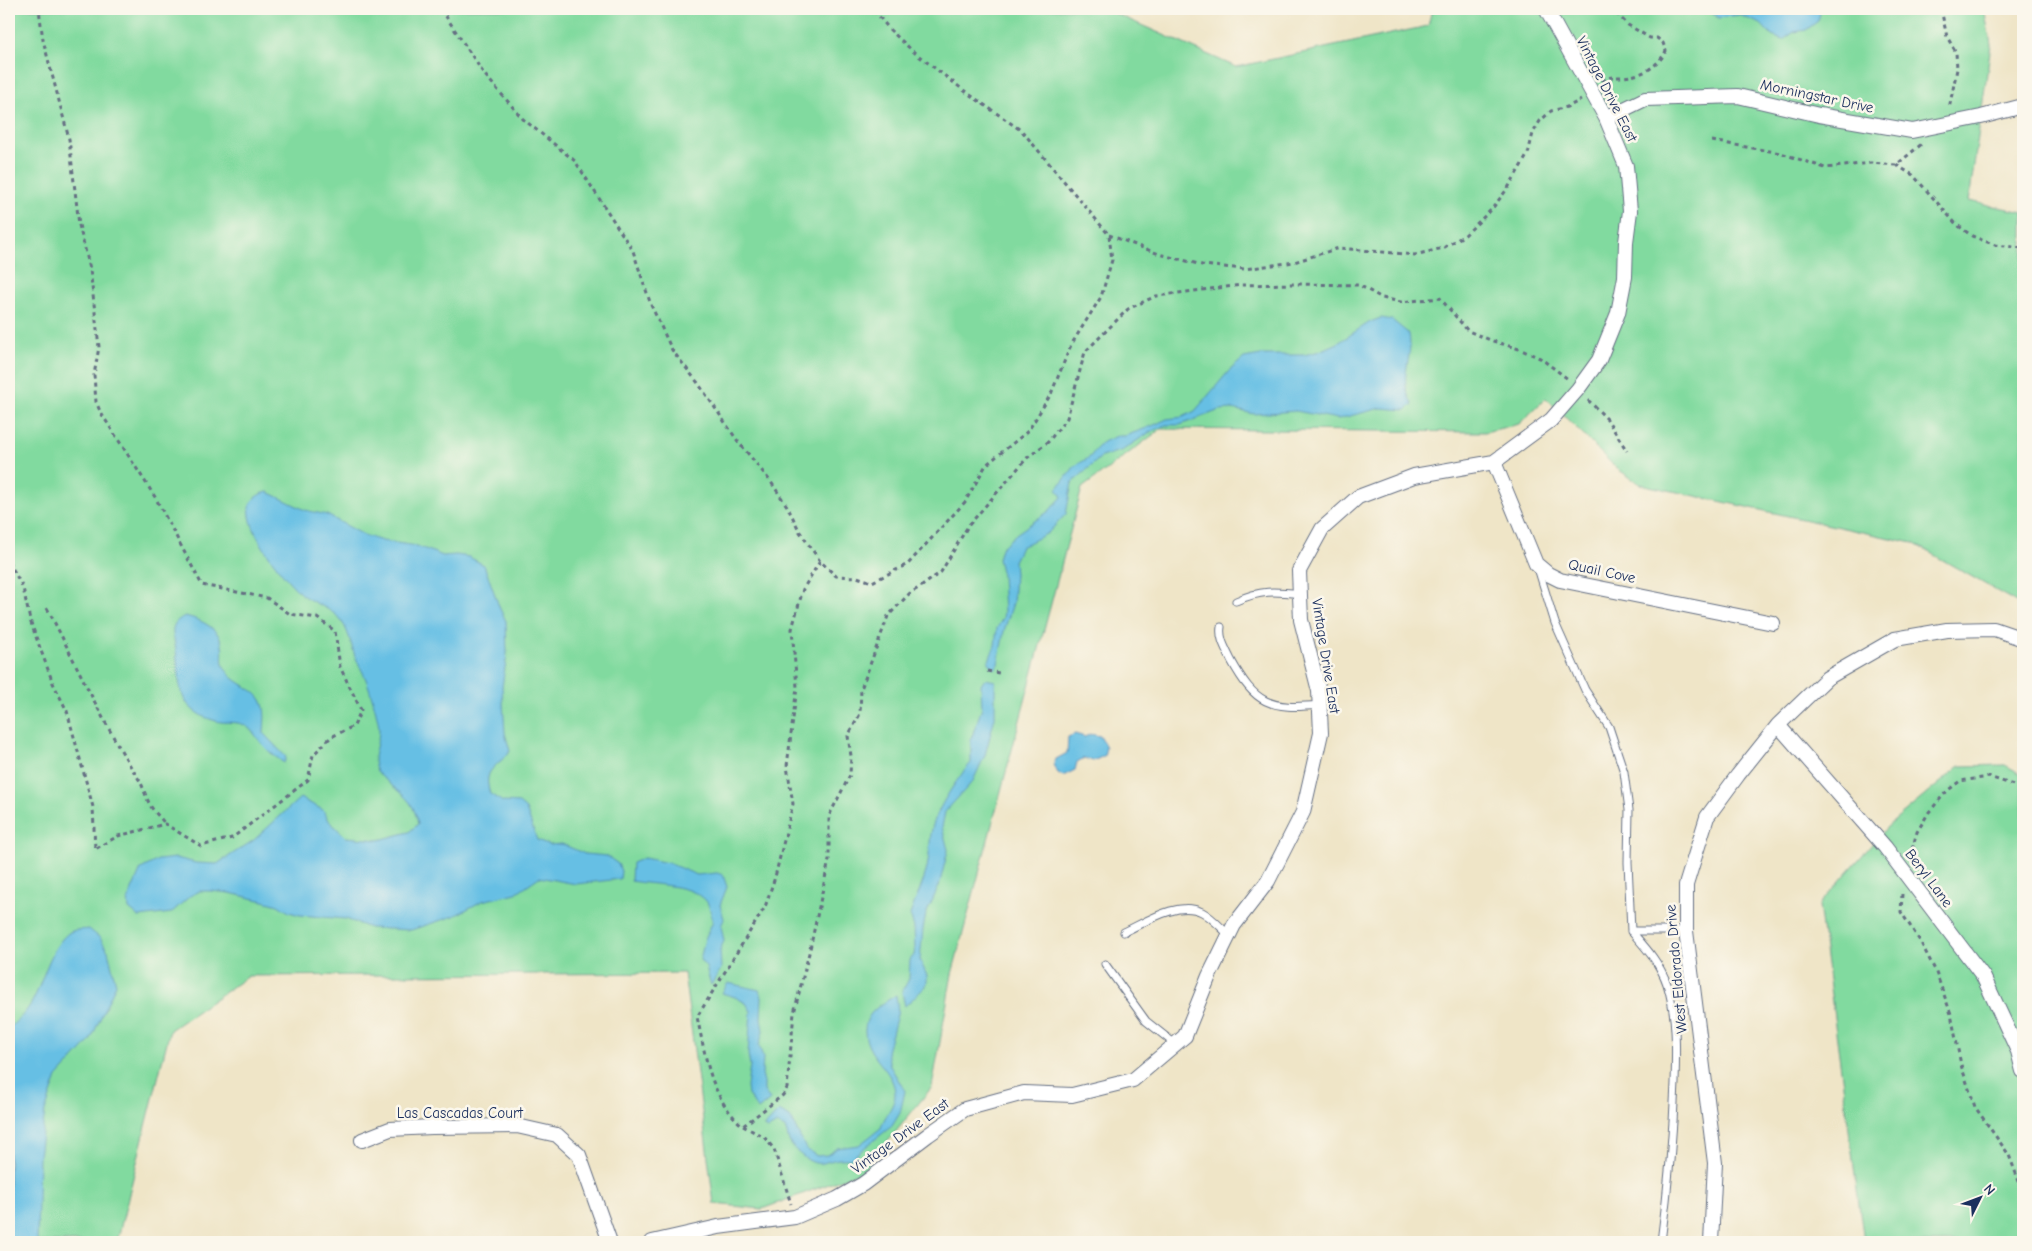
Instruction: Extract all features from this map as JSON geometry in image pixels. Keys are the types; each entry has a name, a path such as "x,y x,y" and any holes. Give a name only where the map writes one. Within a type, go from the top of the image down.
{"street":[{"name":"Vintage Drive East","path":"652,1242 718,1227 795,1217 837,1199 863,1184 965,1109 1024,1093 1072,1095 1133,1080 1186,1036 1208,976 1234,925 1268,881 1303,812 1321,733 1319,691 1301,620 1300,571 1322,529 1358,497 1414,476 1494,462 1551,420 1577,390 1599,360 1618,313 1625,277 1626,242 1630,211 1626,166 1606,118 1546,9"},
{"name":"Morningstar Drive","path":"1606,118 1645,99 1738,96 1820,115 1912,131 1981,117 2023,106"},
{"path":"1494,462 1536,564"},
{"name":"Quail Cove","path":"1536,564 1548,574 1560,580 1773,623"},
{"name":"West Eldorado Drive","path":"1711,1242 1715,1163 1686,931 1686,885 1707,817 1778,725 1827,678 1895,640 1947,630 1994,629 2023,639"},
{"name":"Beryl Lane","path":"1778,725 1885,847 1983,976 2018,1051 2023,1071"},
{"name":"Las Cascadas Court","path":"362,1140 390,1129 432,1127 517,1126 558,1135 579,1155 610,1242"}],"lane":[{"path":"1536,564 1555,623 1585,690 1609,727 1624,772 1629,810 1628,862 1631,931 1656,961 1667,984 1674,1014 1676,1064 1674,1126 1661,1242"},
{"path":"1236,601 1257,592 1270,591 1300,594"},
{"path":"1221,627 1220,633 1223,644 1247,686 1258,697 1269,703 1282,706 1320,705"},
{"path":"1124,932 1171,911 1185,908 1203,913 1229,935"},
{"path":"1631,931 1686,931"},
{"path":"1105,964 1146,1021 1175,1044"}],"path":[{"path":"39,9 43,40 69,139 79,225 90,269 99,347 94,375 96,402 101,414 155,497 202,586 267,598 290,614 317,618 334,631 340,667 361,710 354,726 331,737 313,755 308,780 232,838 201,846 165,824 149,804 139,780 125,759 111,729 93,701 74,658 47,608"},
{"path":"441,9 490,82 523,119 575,161 633,251 651,305 672,350 698,383 737,440 771,482 787,506 800,532 820,561 836,576 857,577 872,582 908,564 965,502 986,465 1028,431 1051,394 1071,345 1101,297 1112,260 1108,235"},
{"path":"872,9 890,30 915,53 1022,131 1108,235 1160,254 1202,265 1245,269 1294,262 1339,248 1415,255 1444,248 1465,234 1490,210 1508,188 1528,154 1534,133 1540,121 1551,111 1578,102 1607,77 1644,74 1660,61 1666,50 1663,43 1657,38 1650,38 1628,25 1612,9"},
{"path":"1712,141 1727,143"},
{"path":"1896,165 1913,175 1956,224 1972,236 1995,245 2023,248"},
{"path":"743,1126 780,1098 787,1088 794,1013 829,860 829,816 850,775 851,756 848,736 860,714 861,689 888,616 910,593 940,572 968,526 1027,458 1048,442 1067,418 1085,352 1128,308 1156,296 1241,285 1359,285 1382,298 1401,302 1440,298 1468,331 1493,342 1519,349 1540,358 1566,377 1607,419 1627,451"},
{"path":"795,1217 774,1149 764,1137 743,1126 735,1119 715,1091 697,1017 765,907 775,877 793,804 787,766 797,687 792,629 803,589 820,561"},
{"path":"9,562 23,588 30,620 40,648 53,683 67,711 93,807 96,849 118,836 165,824"},
{"path":"987,671 999,673"}],"green space":[{"path":"9,9 1105,9 1236,67 1428,26 1432,9 1984,9 1991,44 1969,201 2023,212 2023,606 1913,543 1640,484 1616,468 1546,398 1519,424 1485,432 1161,429 1082,488 952,974 932,1087 864,1171 762,1209 714,1204 684,973 248,976 170,1030 117,1242 9,1242"},
{"path":"2005,765 2023,775 2023,1242 1864,1242 1819,905 1887,827 1960,766"}],"water":[{"path":"1708,9 1821,9 1818,21 1806,30 1794,32 1783,40 1772,36 1761,24 1739,15 1718,18"},
{"path":"1381,318 1392,320 1409,334 1410,343 1406,387 1413,404 1406,410 1381,408 1338,419 1296,411 1254,414 1232,409 1220,410 1180,425 1166,425 1150,432 1123,450 1101,457 1072,483 1066,514 1048,533 1021,547 1014,561 1013,603 1004,631 998,664 995,669 988,663 995,645 997,628 1004,612 1002,575 998,559 1001,548 1016,534 1049,511 1062,497 1057,489 1075,466 1090,457 1101,443 1117,436 1125,436 1167,419 1183,417 1195,411 1229,371 1244,358 1261,355 1304,355 1320,351 1338,343 1370,322"},
{"path":"268,492 305,510 327,515 364,535 382,541 417,546 443,556 469,557 484,565 506,621 507,654 502,687 505,733 510,751 489,774 488,785 490,794 503,802 519,803 526,809 537,840 550,845 562,844 585,854 607,856 618,864 621,871 620,879 576,884 539,877 516,893 482,901 454,916 411,930 370,928 346,919 300,915 264,901 230,893 211,891 200,891 190,896 171,913 139,917 129,909 128,899 141,869 158,860 176,858 196,863 217,864 254,840 300,798 323,810 330,822 346,837 379,840 409,832 418,824 414,809 408,800 377,772 375,767 374,757 379,727 367,682 355,656 345,626 335,614 301,594 282,573 259,540 252,524 250,509 254,498"},
{"path":"185,616 208,625 217,634 222,645 222,660 226,670 261,700 265,712 264,734 286,757 284,763 269,751 246,726 238,723 216,721 202,716 185,701 179,681 173,628 177,621"},
{"path":"985,679 995,681 995,717 985,755 973,781 945,812 942,827 948,850 939,886 926,914 923,929 920,960 927,976 927,982 923,989 905,1006 902,992 909,979 910,960 914,955 915,948 914,927 910,915 926,872 934,821 948,794 971,763 971,739 982,708 981,685"},
{"path":"1075,734 1085,737 1090,734 1100,736 1106,747 1104,756 1093,761 1084,758 1077,762 1075,770 1063,776 1058,773 1053,765 1056,759 1067,753 1068,737"},
{"path":"644,858 668,863 697,875 717,873 723,875 727,887 720,905 724,919 721,926 724,941 720,949 721,969 711,985 706,967 700,960 705,939 713,921 707,902 701,896 683,888 631,881 632,863"},
{"path":"89,929 100,938 108,951 116,984 90,1041 57,1077 45,1111 39,1156 37,1242 9,1242 9,1028 30,1006 52,955 63,938 72,931"},
{"path":"728,983 759,990 762,997 761,1018 763,1031 759,1046 763,1057 764,1091 770,1100 758,1110 748,1095 747,1086 750,1066 748,1054 751,1011 746,1003 722,993"},
{"path":"896,995 898,1011 887,1052 890,1066 905,1091 900,1113 892,1126 850,1159 839,1159 823,1163 814,1162 800,1154 790,1143 785,1128 777,1124 768,1129 764,1127 779,1111 790,1117 806,1149 817,1156 827,1155 837,1148 859,1145 881,1128 894,1102 895,1092 890,1076 870,1049 865,1031 871,1014"}]}
